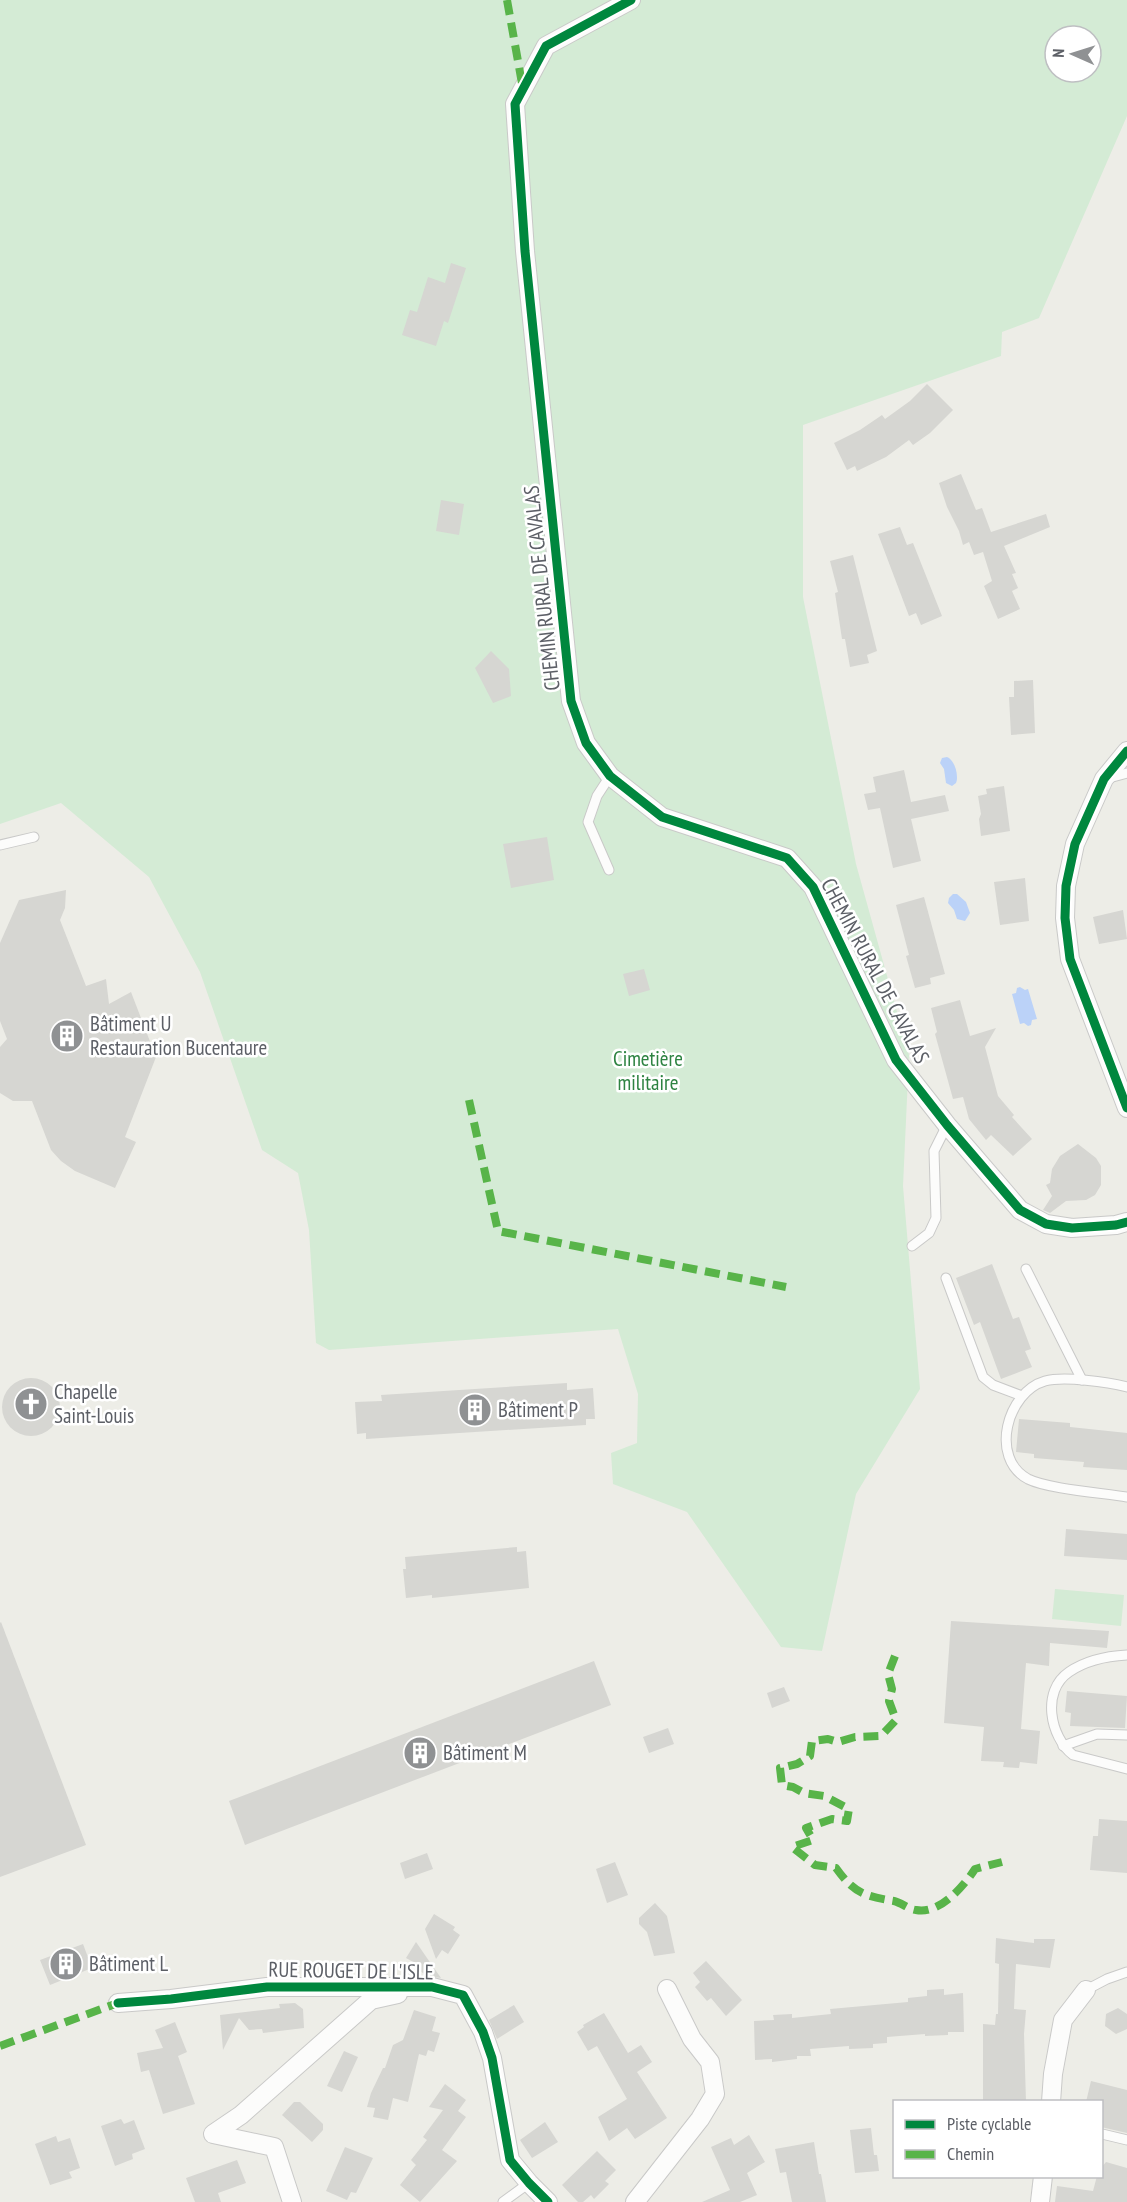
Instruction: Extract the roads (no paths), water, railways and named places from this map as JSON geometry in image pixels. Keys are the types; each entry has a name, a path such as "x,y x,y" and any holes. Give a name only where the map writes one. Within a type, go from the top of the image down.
{"street":[{"name":"CHEMIN RURAL DE CAVALAS","path":"631,0 546,46 515,104 525,251 572,702 586,743 610,776 662,817 787,858 813,887 896,1060 947,1125 1020,1210 1046,1224 1072,1228 1116,1225 1127,1221"},
{"path":"1127,751 1104,779 1075,844 1066,886 1065,918 1070,959 1127,1108"},
{"name":"RUE ROUGET DE L'ISLE","path":"118,2003 171,2000 267,1987 432,1987 463,1995 483,2032 492,2058 510,2160 548,2202"},
{"path":"292,2202 274,2147 213,2134 241,2115 371,2000 432,1987"},
{"path":"635,2202 700,2119 715,2094 710,2062 692,2039 667,1989"},
{"path":"1051,2100 1053,2074 1063,2020 1086,1990"},
{"path":"1040,2202 1043,2178"}],"lane":[{"path":"1104,779 1127,773"},
{"path":"609,870 588,822 597,796 610,776"},
{"path":"0,846 34,837"},
{"path":"912,1246 929,1233 936,1218 934,1150 947,1125"},
{"path":"1026,1269 1082,1380"},
{"path":"946,1278 983,1377 993,1384 1022,1396"},
{"path":"1127,1387 1082,1380 1048,1380 1030,1389 1015,1405 1009,1418 1006,1449 1010,1461 1029,1479 1127,1497"},
{"path":"1127,1655 1105,1658 1078,1666 1067,1673 1060,1680 1055,1691 1052,1713 1056,1736 1073,1755 1127,1769"},
{"path":"1063,1746 1097,1734 1127,1735"},
{"path":"1086,1990 1127,1972"},
{"path":"1103,2134 1127,2140"},
{"path":"503,2202 529,2183"}],"water":[{"path":"947,757 952,761 957,772 956,783 952,786 946,783 944,769 940,763 942,758"},
{"path":"953,894 957,894 966,902 970,913 965,921 957,919 948,903"},
{"path":"1017,988 1028,989 1037,1019 1032,1020 1031,1025 1028,1026 1024,1023 1020,1024 1012,994 1016,993"}],"place":[{"name":"Bâtiment U Restauration Bucentaure","path":"67,1036"},
{"name":"Chapelle Saint-Louis","path":"31,1404"},
{"name":"Bâtiment P","path":"475,1410"},
{"name":"Bâtiment M","path":"420,1753"},
{"name":"Bâtiment L","path":"66,1964"}],"park label":[{"name":"Cimetière militaire","path":"648,1071"}]}
